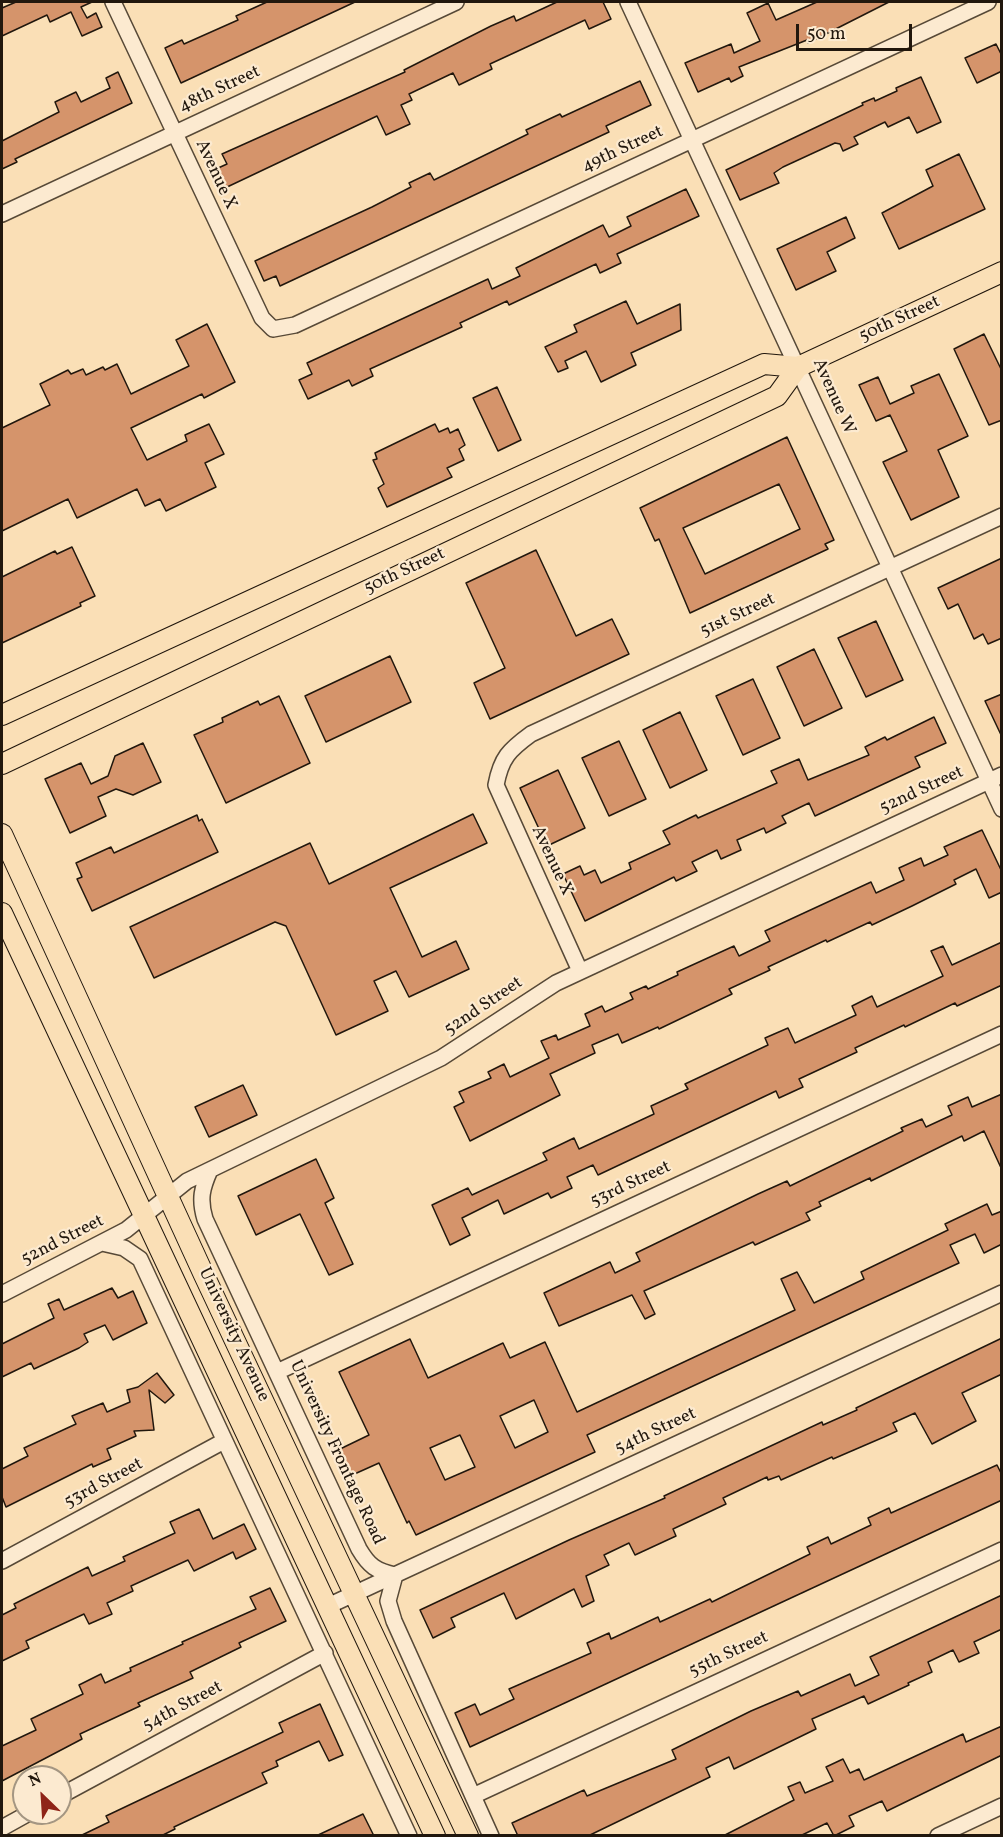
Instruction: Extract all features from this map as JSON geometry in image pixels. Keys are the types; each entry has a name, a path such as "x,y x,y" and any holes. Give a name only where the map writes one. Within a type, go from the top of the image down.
{"main road":[{"name":"50th Street","path":"2,764 777,396 798,368 1002,272"},
{"name":"50th Street","path":"2,715 764,364 798,368"},
{"name":"University Avenue","path":"2,834 167,1195 468,1836"},
{"name":"University Avenue","path":"2,913 435,1836"}],"street":[{"name":"Avenue X","path":"113,2 262,318 273,329"},
{"name":"48th Street","path":"2,214 456,2"},
{"name":"Avenue W","path":"628,2 889,567 995,778 1002,808"},
{"name":"49th Street","path":"273,329 295,325 988,2"},
{"name":"51st Street","path":"500,764 514,746 531,734 1002,516"},
{"name":"Avenue X","path":"500,764 496,785 580,971"},
{"name":"52nd Street","path":"2,1294 126,1230 167,1195 210,1170 441,1058 518,1006 580,971 995,778"},
{"name":"53rd Street","path":"277,1372 1002,1034"},
{"name":"University Frontage Road","path":"210,1170 202,1190 200,1204 205,1219 359,1549 366,1562 377,1571 395,1575"},
{"path":"102,1243 124,1248 140,1259 409,1836"},
{"name":"54th Street","path":"328,1606 1002,1293"},
{"name":"53rd Street","path":"2,1561 224,1441"},
{"name":"55th Street","path":"473,1796 1002,1550"},
{"path":"395,1575 388,1601 394,1621 491,1836"},
{"name":"54th Street","path":"72,1790 325,1653"},
{"path":"938,1836 1002,1806"}],"building":[{"path":"16,2 92,2 81,7 87,18 96,13 102,27 82,36 71,12 50,22 47,15 2,36 2,8"},
{"path":"267,2 355,2 181,83 165,48 182,40 184,44 238,20 236,16"},
{"path":"557,2 603,2 611,19 589,29 585,20 490,64 492,69 459,85 453,73 409,94 412,100 401,105 410,124 386,135 377,116 225,188 216,169 227,164 222,154 405,72 404,70 491,26 514,16 516,21"},
{"path":"817,2 889,2 808,43 807,40 739,67 743,76 731,82 729,78 698,92 685,63 731,44 734,53 760,41 747,13 768,3 776,20"},
{"path":"996,44 1002,56 1002,71 977,83 965,58"},
{"path":"118,72 132,103 15,159 17,162 2,169 2,141 59,112 55,102 76,92 81,102 110,88 106,78"},
{"path":"921,77 941,122 917,133 909,117 888,127 885,122 854,137 858,144 843,151 840,144 835,143 783,167 774,173 779,183 740,200 726,170 863,105 862,103 874,98 875,101 897,91 896,88"},
{"path":"640,81 651,105 606,126 609,132 280,286 276,276 264,281 255,261 372,207 411,187 409,183 430,173 434,180 528,134 526,130 560,114 562,117"},
{"path":"959,154 985,209 899,249 882,213 933,186 926,170"},
{"path":"686,189 699,216 617,254 621,263 600,273 596,264 509,305 507,301 460,323 462,327 370,369 373,376 352,386 349,380 308,399 299,380 312,374 307,363 488,279 492,289 520,276 516,268 603,225 609,237 631,226 627,217"},
{"path":"846,217 855,238 827,252 836,271 796,290 777,249"},
{"path":"626,301 637,324 680,304 681,330 631,353 636,365 601,382 586,351 565,361 568,368 558,372 545,347 577,332 574,325"},
{"path":"207,324 235,382 204,398 202,394 131,428 147,460 187,441 185,435 209,424 224,454 205,463 216,487 166,511 160,499 145,506 137,489 77,518 68,499 2,531 2,428 50,405 40,384 68,370 71,374 83,369 86,375 103,367 105,370 117,364 131,394 189,366 176,340"},
{"path":"984,334 1002,371 1002,420 989,425 954,349"},
{"path":"939,374 968,436 938,450 959,497 911,520 883,462 907,451 890,415 876,421 859,385 878,377 890,404 914,393 911,386"},
{"path":"497,387 521,440 498,451 473,398"},
{"path":"435,424 439,432 448,428 450,433 458,429 465,445 459,449 464,460 447,468 452,477 387,507 378,488 384,484 373,460 377,459 375,453"},
{"path":"787,437 834,540 825,544 828,549 690,613 659,539 655,541 640,508","holes":["779,484 800,529 705,574 683,528"]},
{"path":"72,547 95,596 80,603 81,606 2,643 2,577 55,551 57,554"},
{"path":"536,550 576,636 612,619 629,654 490,719 474,683 505,668 466,583"},
{"path":"1002,558 1002,638 988,644 983,634 974,639 958,604 948,609 938,588"},
{"path":"876,621 903,680 866,697 838,638"},
{"path":"814,649 842,708 804,726 777,667"},
{"path":"390,656 411,702 326,742 305,696"},
{"path":"753,679 780,738 743,755 716,696"},
{"path":"1002,694 1002,737 985,701"},
{"path":"279,696 310,763 226,803 194,735 223,722 222,718 258,701 260,705"},
{"path":"680,712 707,770 670,788 643,730"},
{"path":"934,717 946,743 915,757 920,767 815,816 809,803 782,816 786,823 766,833 764,828 737,840 741,850 721,859 717,850 692,862 697,871 676,881 674,877 585,921 563,874 580,866 584,875 595,870 601,883 631,869 629,863 670,844 663,831 696,815 698,818 777,783 771,771 799,759 808,780 869,755 865,747 885,737 887,740"},
{"path":"619,741 646,799 609,816 582,758"},
{"path":"143,743 161,782 133,795 116,789 98,797 106,816 70,833 45,779 81,763 91,784 108,776 115,756"},
{"path":"558,770 585,828 547,846 520,788"},
{"path":"473,814 487,843 390,888 422,957 456,941 469,969 409,997 396,971 374,981 388,1011 336,1035 286,926 275,922 154,978 130,927 310,843 329,884"},
{"path":"197,815 199,821 202,819 218,852 92,911 77,879 82,877 76,863 111,847 114,853"},
{"path":"982,830 1002,872 1002,892 989,898 976,869 954,880 956,884 872,925 870,922 768,967 770,970 729,989 732,994 659,1029 658,1027 622,1043 618,1034 592,1045 595,1053 550,1074 560,1095 470,1141 454,1107 464,1102 459,1092 491,1078 488,1072 504,1064 510,1077 549,1058 541,1041 556,1035 558,1040 590,1026 585,1014 602,1006 605,1012 633,999 630,993 646,986 648,989 678,975 677,972 734,946 739,956 770,941 765,931 871,882 876,893 904,880 899,868 921,858 924,866 948,855 944,847"},
{"path":"1002,942 1002,985 957,1006 955,1003 855,1048 857,1052 799,1079 803,1087 779,1098 776,1091 598,1175 593,1165 567,1177 572,1188 551,1198 548,1193 504,1214 498,1200 462,1218 470,1235 450,1245 432,1205 468,1188 472,1195 547,1160 543,1153 574,1138 579,1149 654,1114 651,1106 688,1089 685,1084 768,1045 765,1038 788,1028 795,1043 856,1015 852,1006 872,996 877,1007 943,976 931,951 943,946 952,965"},
{"path":"243,1085 257,1115 209,1137 195,1107"},
{"path":"1002,1094 1002,1170 984,1131 964,1141 962,1136 871,1181 870,1178 819,1202 821,1206 806,1213 810,1220 755,1245 753,1242 644,1291 655,1314 645,1319 632,1295 559,1326 544,1293 610,1262 615,1273 640,1261 636,1253 758,1194 787,1181 790,1186 903,1131 901,1128 922,1119 926,1127 952,1115 948,1106 968,1097 972,1107"},
{"path":"316,1159 334,1198 325,1203 353,1264 329,1275 300,1214 256,1235 238,1196"},
{"path":"987,1204 992,1215 1002,1211 1002,1244 984,1253 975,1234 950,1245 959,1263 587,1435 595,1452 416,1535 409,1521 407,1523 379,1463 350,1476 338,1450 369,1435 339,1372 410,1339 428,1378 503,1343 510,1358 545,1342 577,1412 795,1310 781,1279 797,1272 814,1303 864,1279 861,1272 948,1230 945,1224","holes":["534,1400 548,1432 515,1448 500,1416","460,1435 475,1467 445,1480 430,1448"]},
{"path":"112,1288 118,1298 133,1291 147,1323 113,1340 105,1325 84,1334 88,1342 79,1348 34,1369 31,1363 2,1377 2,1344 54,1318 48,1304 59,1299 64,1310"},
{"path":"1002,1338 1002,1374 962,1393 976,1421 932,1444 915,1413 893,1423 897,1431 884,1437 781,1480 779,1476 768,1480 767,1477 723,1498 726,1504 673,1529 676,1536 635,1555 629,1543 604,1555 609,1565 586,1576 594,1601 582,1607 574,1589 516,1619 504,1593 451,1618 455,1627 433,1638 420,1610 665,1498 664,1496 822,1422 823,1425 857,1410 856,1408"},
{"path":"157,1373 174,1395 165,1403 149,1390 154,1430 134,1431 136,1436 107,1449 111,1459 93,1467 92,1464 6,1507 2,1497 2,1469 28,1456 24,1448 76,1424 72,1416 103,1403 107,1412 130,1402 127,1390 138,1387"},
{"path":"997,1465 1002,1475 1002,1500 470,1747 455,1713 475,1704 480,1715 514,1699 509,1689 591,1653 587,1643 609,1633 611,1639 658,1617 660,1622 710,1599 712,1602 810,1554 807,1547 828,1537 831,1544 871,1525 868,1518 889,1508 891,1513"},
{"path":"199,1509 213,1539 244,1524 256,1549 236,1559 233,1552 194,1571 188,1560 131,1586 133,1591 107,1603 112,1614 89,1624 84,1614 26,1641 29,1648 2,1661 2,1615 16,1608 14,1604 88,1567 92,1576 125,1561 123,1557 175,1533 170,1522"},
{"path":"270,1588 286,1621 239,1643 241,1647 190,1672 193,1678 138,1703 140,1706 80,1734 82,1739 32,1765 12,1765 12,1776 2,1781 2,1746 36,1730 31,1719 83,1694 79,1685 101,1674 105,1683 131,1671 130,1668 183,1644 182,1642 256,1609 250,1597"},
{"path":"1002,1595 1002,1629 974,1642 979,1653 959,1662 953,1650 928,1662 932,1672 908,1683 909,1685 868,1704 864,1696 812,1719 816,1729 734,1769 729,1757 706,1768 710,1777 588,1836 518,1836 512,1823 584,1790 587,1796 676,1759 672,1750 751,1711 798,1691 801,1696 850,1674 855,1686 879,1675 870,1657"},
{"path":"320,1704 343,1755 329,1761 319,1741 276,1761 278,1766 262,1773 267,1783 174,1827 175,1829 161,1836 80,1836 109,1822 106,1816 283,1732 279,1723"},
{"path":"1002,1726 1002,1755 887,1811 882,1801 849,1816 854,1826 834,1836 827,1823 800,1836 723,1836 794,1800 788,1787 800,1782 805,1793 833,1781 826,1767 843,1759 850,1773 859,1769 864,1780 963,1734 966,1742"},
{"path":"363,1814 374,1836 316,1836"}]}
